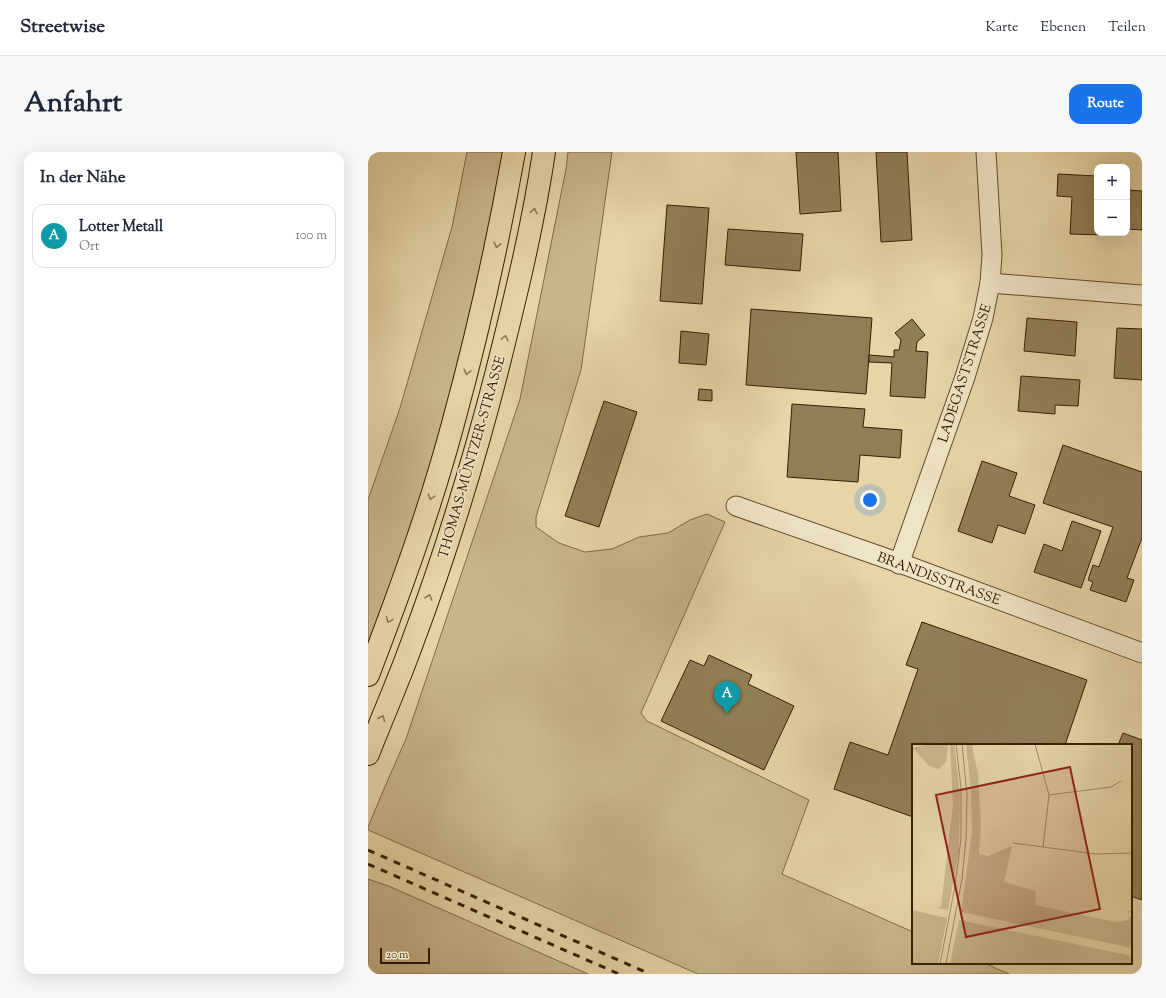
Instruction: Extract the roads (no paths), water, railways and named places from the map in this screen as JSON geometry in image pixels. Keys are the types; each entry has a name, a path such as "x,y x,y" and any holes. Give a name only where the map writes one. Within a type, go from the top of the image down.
{"main road":[{"name":"THOMAS-MÜNTZER-STRASSE","path":"368,675 398,596 422,526 454,421 502,220 514,152"},
{"name":"THOMAS-MÜNTZER-STRASSE","path":"368,754 426,605 455,519 482,430 511,317 527,246 544,152"}],"street":[{"name":"LADEGASTSTRASSE","path":"899,564 965,377 983,318 990,283 992,255 986,152"},
{"path":"990,283 1142,295"},
{"name":"BRANDISSTRASSE","path":"736,506 1142,653"}],"railway":[{"path":"368,850 650,974"},
{"path":"368,864 619,974"}],"place":[{"name":"Lotter Metall","path":"727,714"}]}
